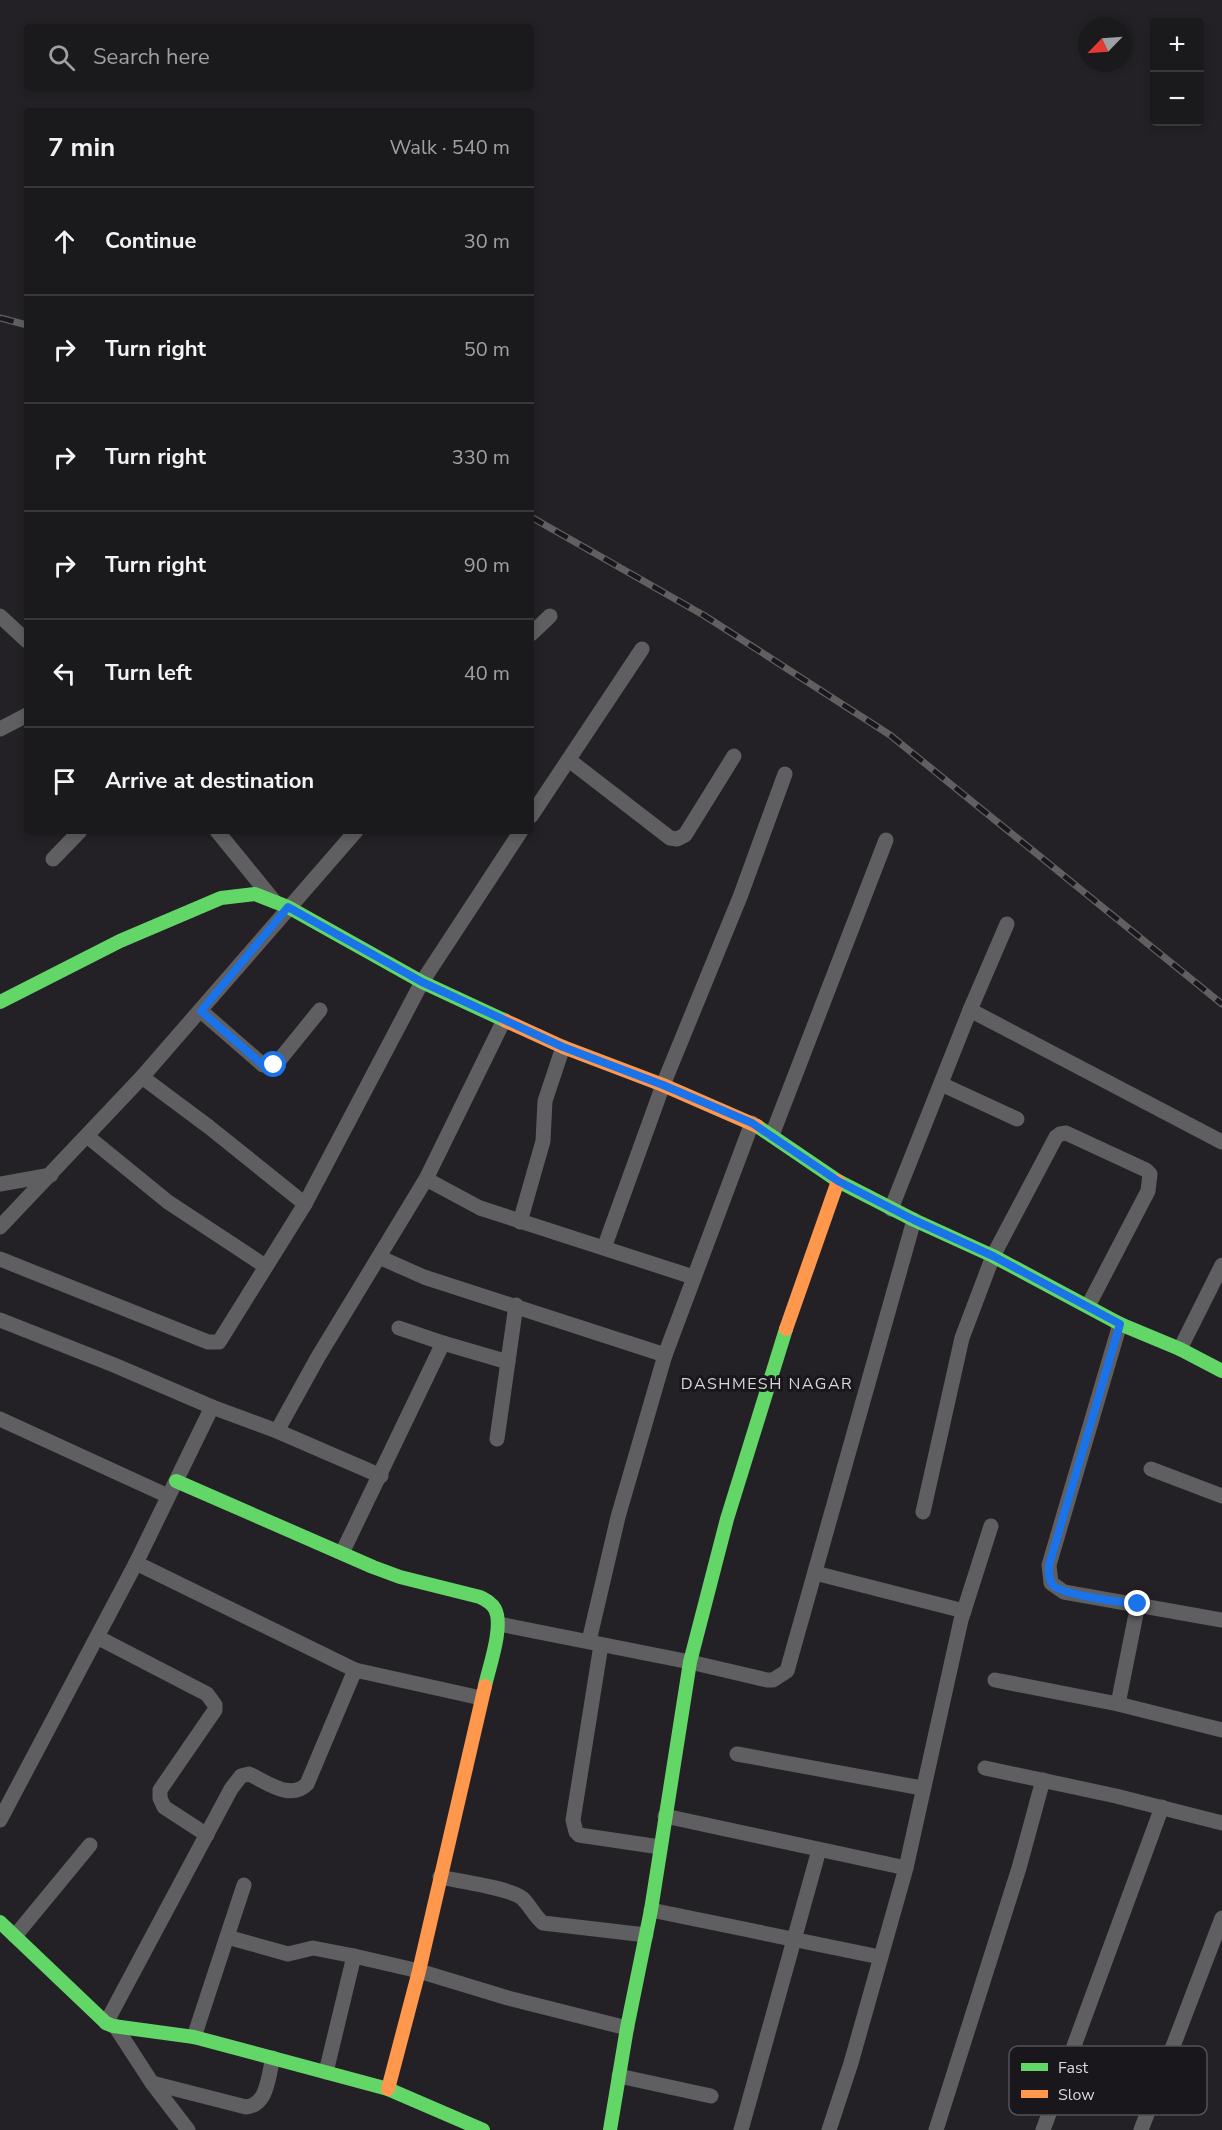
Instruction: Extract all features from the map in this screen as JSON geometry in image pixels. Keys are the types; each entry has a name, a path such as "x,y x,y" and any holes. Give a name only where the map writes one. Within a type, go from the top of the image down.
{"street":[{"path":"0,616 24,638"},
{"path":"534,631 549,616"},
{"path":"534,812 642,649"},
{"path":"0,729 24,717"},
{"path":"569,760 670,838 677,839 685,835 734,756"},
{"path":"604,1248 663,1085 740,897 785,774"},
{"path":"53,859 77,834"},
{"path":"220,834 281,904"},
{"path":"0,1227 201,1011 281,904 353,834"},
{"path":"0,1259 208,1342 219,1342 305,1204 422,982 519,834"},
{"path":"772,1135 886,840"},
{"path":"0,1002 120,941 221,898 255,894 281,904 422,982 504,1020 563,1047 663,1085 752,1123 838,1181 891,1209 993,1256 1120,1324 1180,1349 1222,1371"},
{"path":"891,1209 970,1010 1007,924"},
{"path":"201,1011 263,1065 268,1066 277,1063 320,1010"},
{"path":"970,1010 1222,1142"},
{"path":"278,1431 318,1357 426,1179 504,1020"},
{"path":"520,1222 543,1141 545,1101 563,1047"},
{"path":"142,1077 210,1127 305,1204"},
{"path":"941,1084 1017,1119"},
{"path":"660,1847 579,1835 573,1826 595,1643 618,1517 665,1355 752,1123"},
{"path":"922,1512 962,1338 993,1256 1056,1137 1060,1134 1071,1134 1150,1174 1148,1191 1088,1306"},
{"path":"87,1136 168,1202 265,1266"},
{"path":"0,1184 51,1174"},
{"path":"426,1179 464,1201 520,1222 693,1277"},
{"path":"610,2130 627,2028 651,1910 690,1662 731,1508 799,1289 838,1181"},
{"path":"499,1624 690,1662 767,1680 781,1677 787,1671 914,1220"},
{"path":"379,1257 424,1277 665,1355"},
{"path":"1180,1349 1222,1265"},
{"path":"497,1439 516,1305"},
{"path":"0,1320 212,1407 278,1431 381,1476"},
{"path":"1120,1324 1049,1565 1051,1583 1064,1592 1222,1620"},
{"path":"399,1328 508,1362"},
{"path":"342,1553 443,1343"},
{"path":"0,1820 136,1563 212,1407"},
{"path":"0,1419 168,1496"},
{"path":"1151,1469 1222,1496"},
{"path":"176,1481 373,1568 480,1597 492,1603 497,1610 499,1624 419,1971 388,2089"},
{"path":"829,2130 851,2063 906,1868 922,1788 964,1611 991,1526"},
{"path":"136,1563 355,1670 481,1698"},
{"path":"815,1573 964,1611"},
{"path":"1118,1704 1138,1604"},
{"path":"97,1637 207,1694 212,1700 215,1710 160,1790 160,1798 164,1807 207,1835"},
{"path":"111,2025 231,1789 241,1776 249,1774 288,1792 302,1789 307,1784 355,1670"},
{"path":"995,1680 1118,1704 1222,1730"},
{"path":"737,1754 922,1788"},
{"path":"985,1768 1162,1807 1222,1823"},
{"path":"936,2130 1019,1868 1043,1780"},
{"path":"1074,2046 1162,1807"},
{"path":"664,1816 906,1868"},
{"path":"15,1936 90,1845"},
{"path":"741,2130 819,1850"},
{"path":"440,1877 514,1893 525,1901 543,1923 646,1935"},
{"path":"194,2037 244,1885"},
{"path":"651,1910 880,1957"},
{"path":"1173,2046 1222,1918"},
{"path":"0,1922 111,2025 188,2130"},
{"path":"227,1937 288,1954 313,1948 354,1956 419,1971 508,1998 627,2028"},
{"path":"326,2072 354,1956"},
{"path":"111,2025 194,2037 388,2089 483,2130"},
{"path":"152,2083 246,2108 253,2107 262,2099 273,2058"},
{"path":"619,2076 711,2096"},
{"path":"1043,2130 1049,2115"},
{"path":"1141,2130 1147,2115"}],"railway":[{"path":"0,318 24,324"},
{"path":"534,519 705,616 890,735 1222,1004"}],"traffic: fast":[{"path":"0,1002 120,941 221,898 255,894 288,907 422,982 506,1021"},
{"path":"757,1126 838,1181 914,1220 993,1256 1120,1324 1180,1349 1222,1371"},
{"path":"610,2130 627,2028 651,1910 690,1662 727,1519 786,1329"},
{"path":"176,1481 373,1567 400,1577 480,1597 489,1602 495,1609 498,1626 485,1686"},
{"path":"0,1922 106,2023 113,2026 194,2037 388,2089 483,2130"}],"traffic: slow":[{"path":"506,1021 563,1047 663,1085 757,1126"},
{"path":"786,1329 838,1181"},
{"path":"388,2089 419,1971 485,1686"}],"district":[{"name":"DASHMESH NAGAR","path":"767,1384"}],"route":[{"path":"274,1065 263,1065 201,1011 288,907 422,982 563,1047 663,1085 752,1123 838,1181 891,1209 993,1256 1120,1324 1049,1565 1049,1575 1051,1583 1064,1592 1138,1604"}]}
